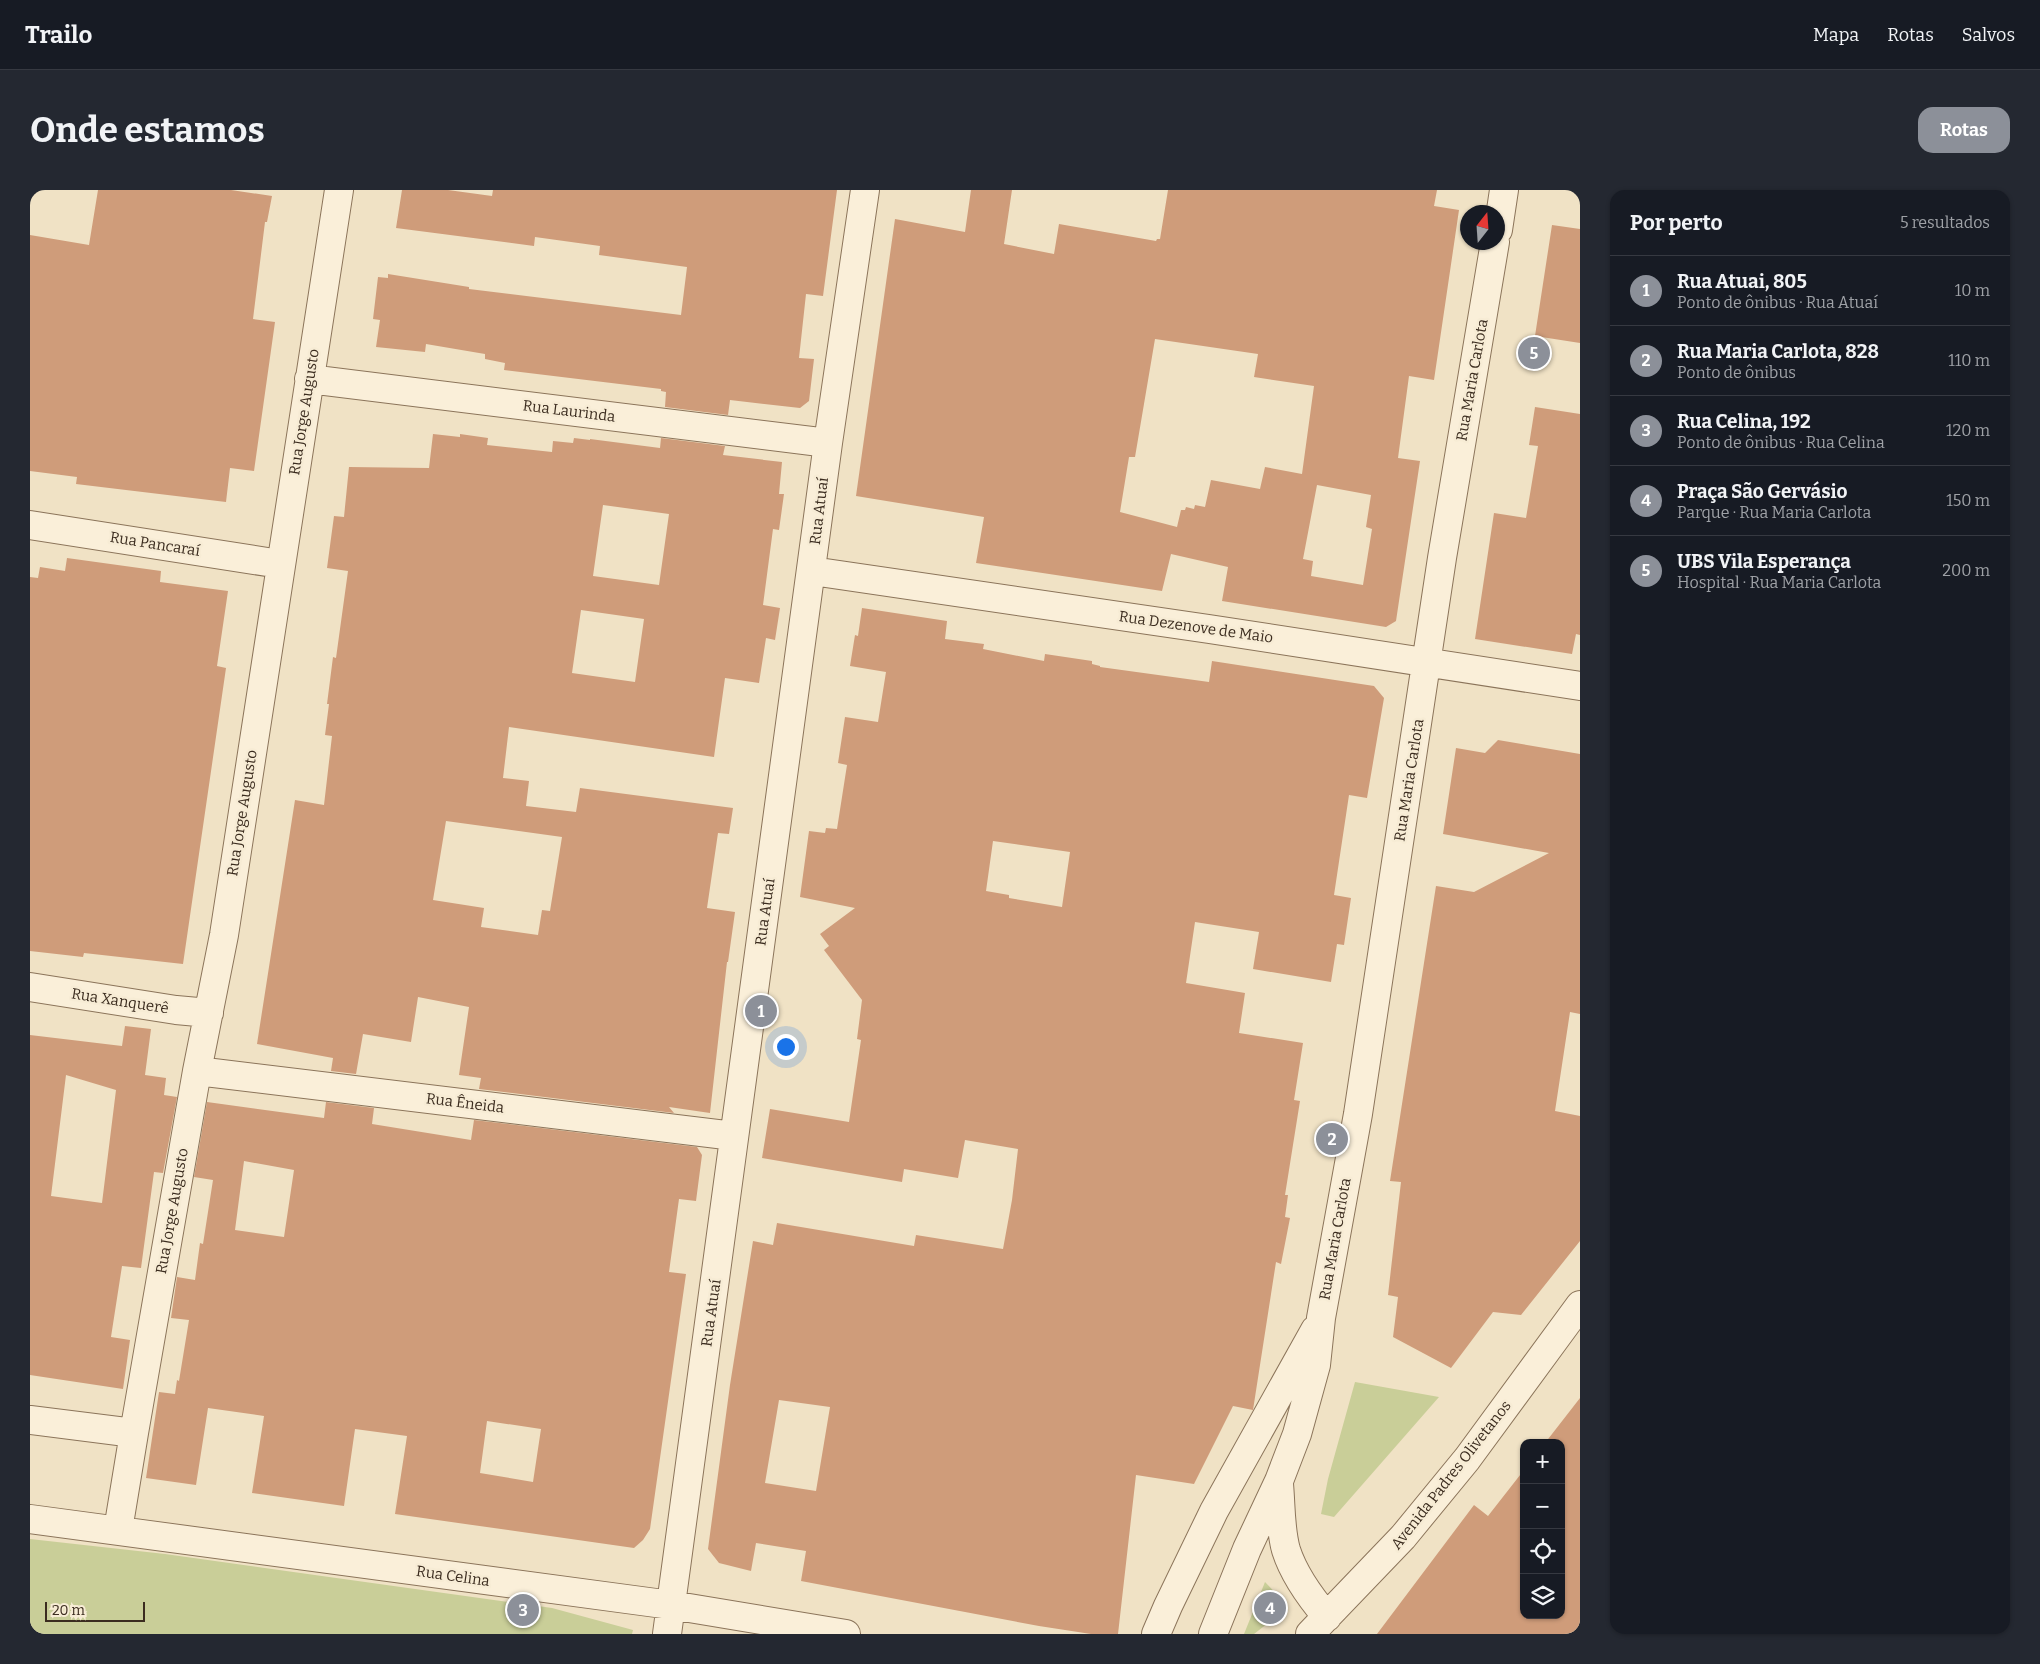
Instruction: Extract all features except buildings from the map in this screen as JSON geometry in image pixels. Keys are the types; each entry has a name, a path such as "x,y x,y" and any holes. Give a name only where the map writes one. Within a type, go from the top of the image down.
{"street":[{"name":"Rua Jorge Augusto","path":"134,1433 196,1071 224,935 339,190"},
{"name":"Rua Atuaí","path":"667,1634 828,443 865,190"},
{"path":"1502,205 1504,190"},
{"name":"Rua Maria Carlota","path":"1213,1634 1247,1550 1279,1481 1297,1434 1316,1365 1321,1318 1358,1114 1442,558 1494,250"},
{"name":"Rua Laurinda","path":"310,379 828,443"},
{"name":"Rua Pancaraí","path":"30,524 280,564"},
{"name":"Rua Dezenove de Maio","path":"812,571 1580,686"},
{"name":"Rua Xanquerê","path":"30,986 209,1014"},
{"name":"Rua Êneida","path":"196,1071 734,1136"},
{"name":"Avenida Padres Olivetanos","path":"1319,1626 1404,1537 1467,1459 1580,1305"},
{"name":"Rua Maria Carlota","path":"1156,1634 1214,1511 1321,1318"},
{"path":"30,1420 134,1433 118,1530"},
{"path":"1279,1481 1283,1532 1287,1551 1298,1577 1311,1598 1319,1626"},
{"name":"Rua Celina","path":"30,1518 671,1606 846,1634"}],"green space":[{"path":"1355,1382 1439,1397 1334,1517 1321,1514 1328,1479"},
{"path":"30,1539 165,1554 552,1608 633,1630 632,1634 30,1634"},
{"path":"1265,1582 1286,1604 1286,1609 1254,1634 1244,1634"}],"place":[{"name":"UBS Vila Esperança","path":"1534,353"},
{"name":"Rua Atuai, 805","path":"761,1011"},
{"name":"Rua Maria Carlota, 828","path":"1332,1139"},
{"name":"Praça São Gervásio","path":"1270,1608"},
{"name":"Rua Celina, 192","path":"523,1610"}]}
